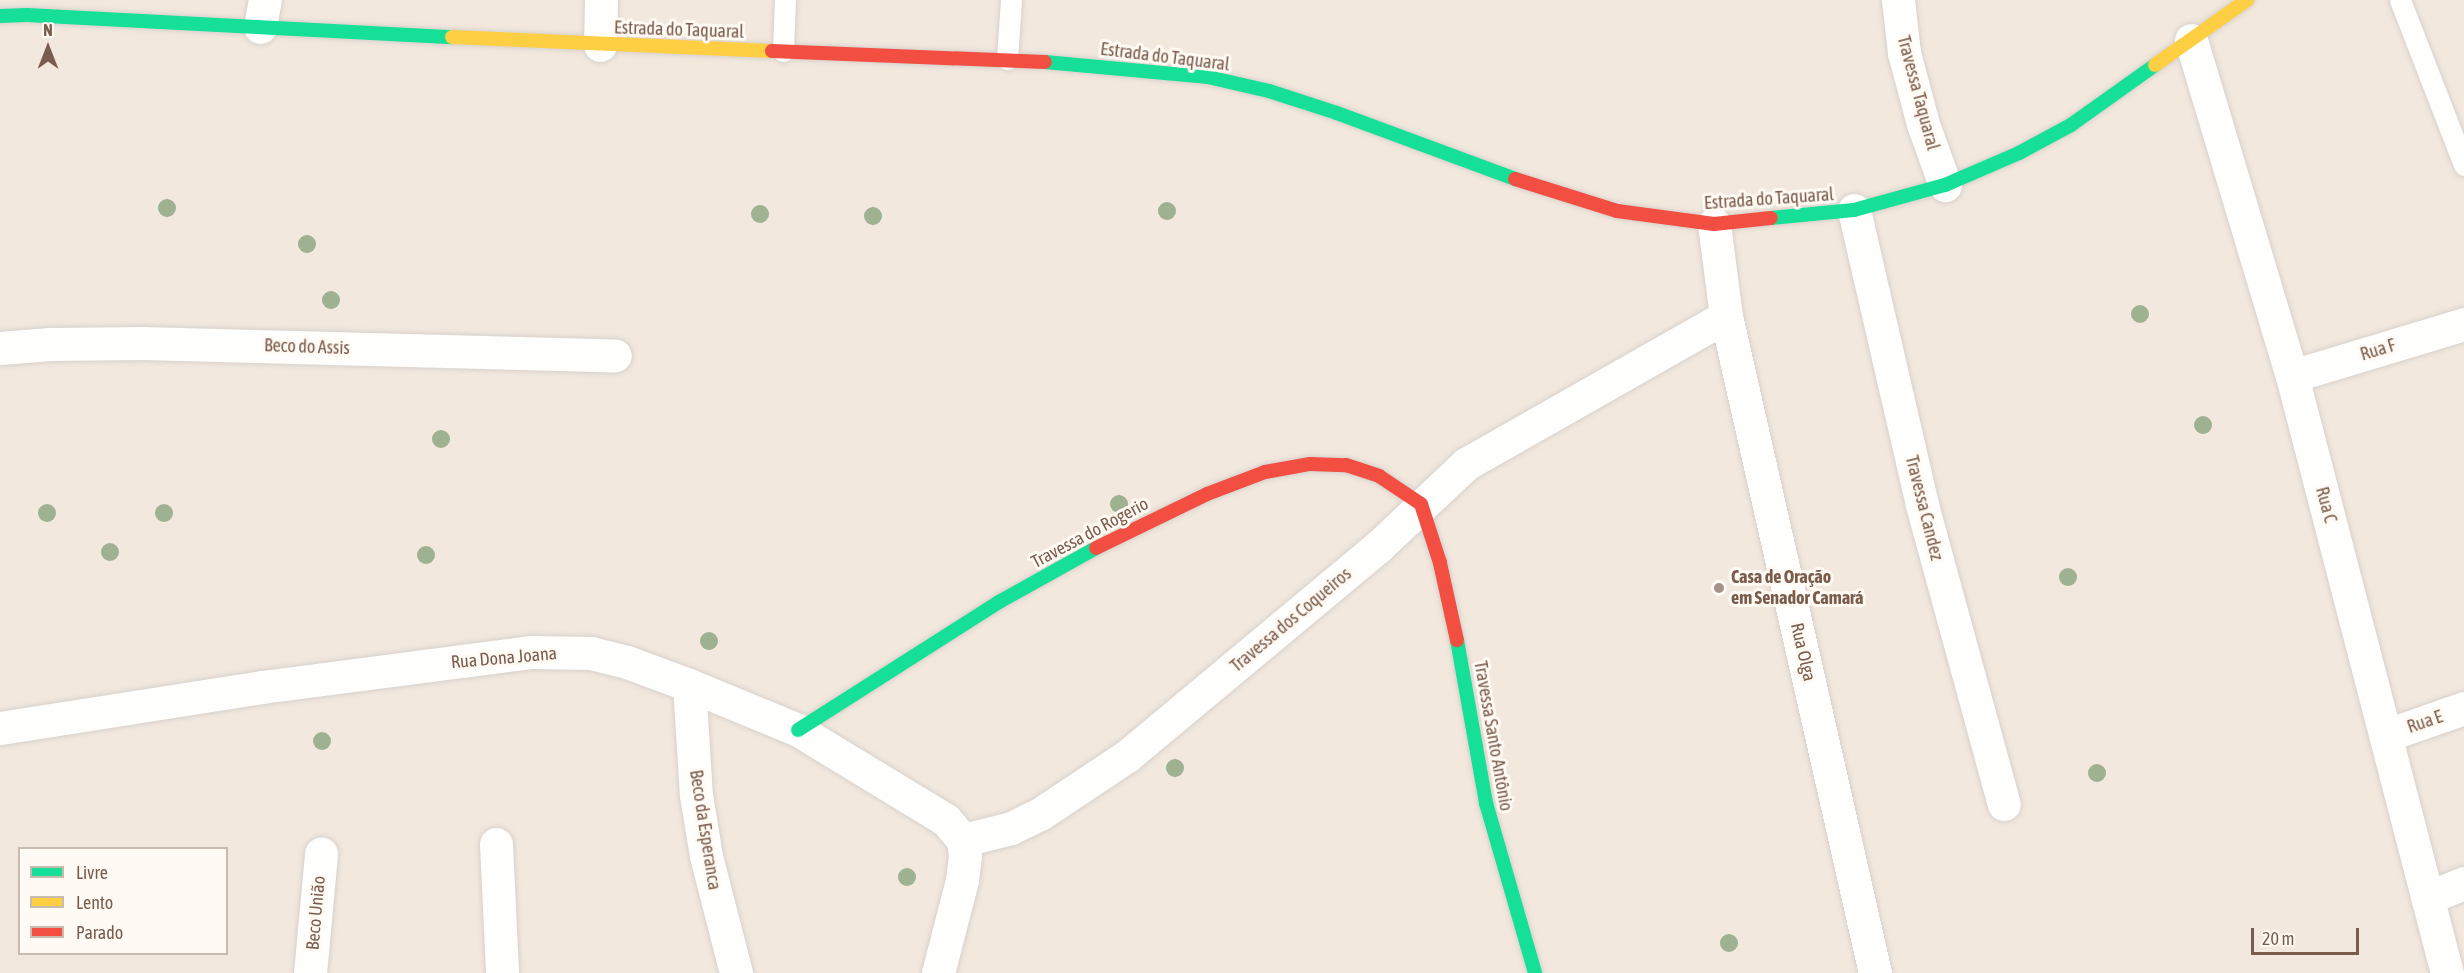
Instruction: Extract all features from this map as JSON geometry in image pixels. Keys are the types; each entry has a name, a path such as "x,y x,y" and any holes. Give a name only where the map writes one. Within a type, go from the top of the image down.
{"street":[{"path":"600,45 601,0"},
{"name":"Travessa Taquaral","path":"1898,0 1904,53 1923,124 1945,185"},
{"name":"Estrada do Taquaral","path":"0,16 262,14 600,45 1007,59 1208,77 1269,91 1338,113 1547,191 1617,211 1714,224 1854,210 1945,185 2019,153 2071,125 2247,0"},
{"name":"Rua C","path":"2191,40 2292,376 2447,973"},
{"name":"Travessa Candez","path":"1854,210 1922,505 2004,804"},
{"name":"Rua Olga","path":"1714,224 1726,316 1875,973"},
{"name":"Travessa dos Coqueiros","path":"963,840 1011,828 1040,814 1127,756 1370,554 1466,464 1726,316"},
{"name":"Rua F","path":"2292,376 2464,324"},
{"name":"Beco do Assis","path":"0,348 50,344 142,343 615,355"},
{"name":"Travessa do Rogerio","path":"798,730 999,602 1071,562 1122,534 1207,494 1265,472 1310,464 1346,465 1378,476 1421,504"},
{"name":"Travessa Santo Antônio","path":"1421,504 1440,563 1453,620 1486,803 1536,973"},
{"name":"Rua Dona Joana","path":"0,728 262,687 532,652 591,653 627,662 690,684 798,730 946,820 963,840"},
{"name":"Beco da Esperanca","path":"690,684 696,795 704,846 720,919 736,973"},
{"name":"Rua E","path":"2387,735 2464,708"},
{"path":"938,973 962,880 963,840"},
{"path":"496,844 502,973"},
{"name":"Beco União","path":"310,973 321,854"},
{"path":"2427,898 2464,883"}],"lane":[{"path":"783,51 785,0"},
{"path":"1007,59 1011,0"},
{"path":"2400,0 2464,165"}],"shaded area":[{"path":"0,0 2464,0 2464,973 0,973"}],"traffic: fast":[{"path":"0,16 27,15 452,37"},
{"path":"1045,62 1208,77 1269,91 1337,113 1515,179"},
{"path":"1771,218 1854,210 1945,185 2019,153 2071,125 2155,65"},
{"path":"798,730 999,602 1096,548"},
{"path":"1457,640 1486,803 1535,973"}],"traffic: slow":[{"path":"2155,65 2247,0"},
{"path":"452,37 772,51"}],"traffic: jam":[{"path":"772,51 1045,62"},
{"path":"1515,179 1617,211 1714,224 1771,218"},
{"path":"1096,548 1207,494 1265,472 1310,464 1346,465 1379,476 1421,504 1440,563 1457,640"}],"place":[{"name":"Casa de Oração em Senador Camará","path":"1719,588"}]}
